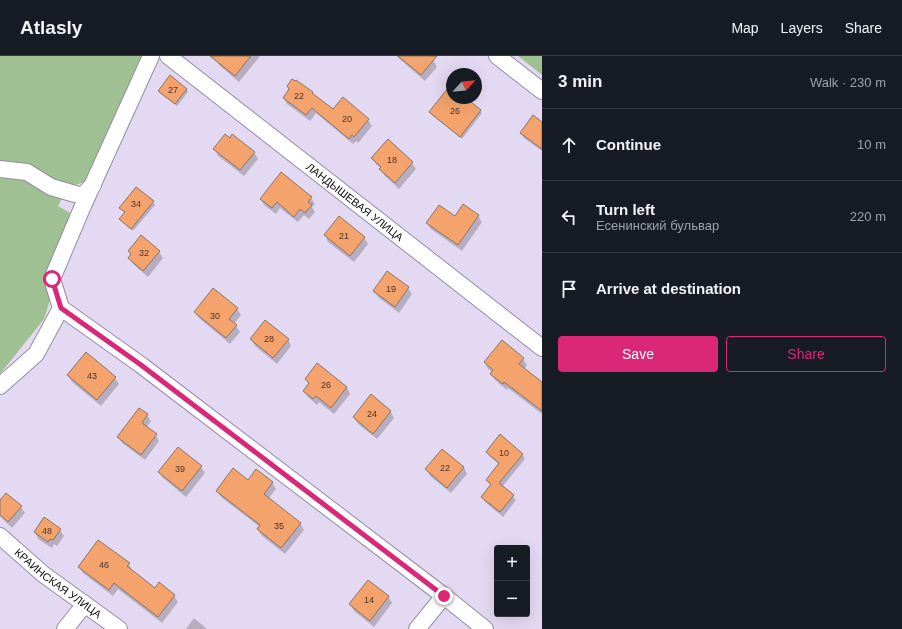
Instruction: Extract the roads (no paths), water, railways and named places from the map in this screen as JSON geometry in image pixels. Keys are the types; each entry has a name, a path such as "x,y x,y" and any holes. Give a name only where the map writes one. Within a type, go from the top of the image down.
{"street":[{"path":"151,56 52,279 61,308 141,365 444,596 485,629"},
{"name":"ЛАНДЫШЕВАЯ УЛИЦА","path":"168,56 542,348"},
{"path":"497,56 542,92"},
{"path":"0,168 27,172 52,187 82,196 94,183"},
{"path":"0,386 36,354 61,308"},
{"name":"КРАИНСКАЯ УЛИЦА","path":"0,536 43,574 119,629"},
{"path":"417,629 444,596"},
{"path":"65,629 85,604"}]}
